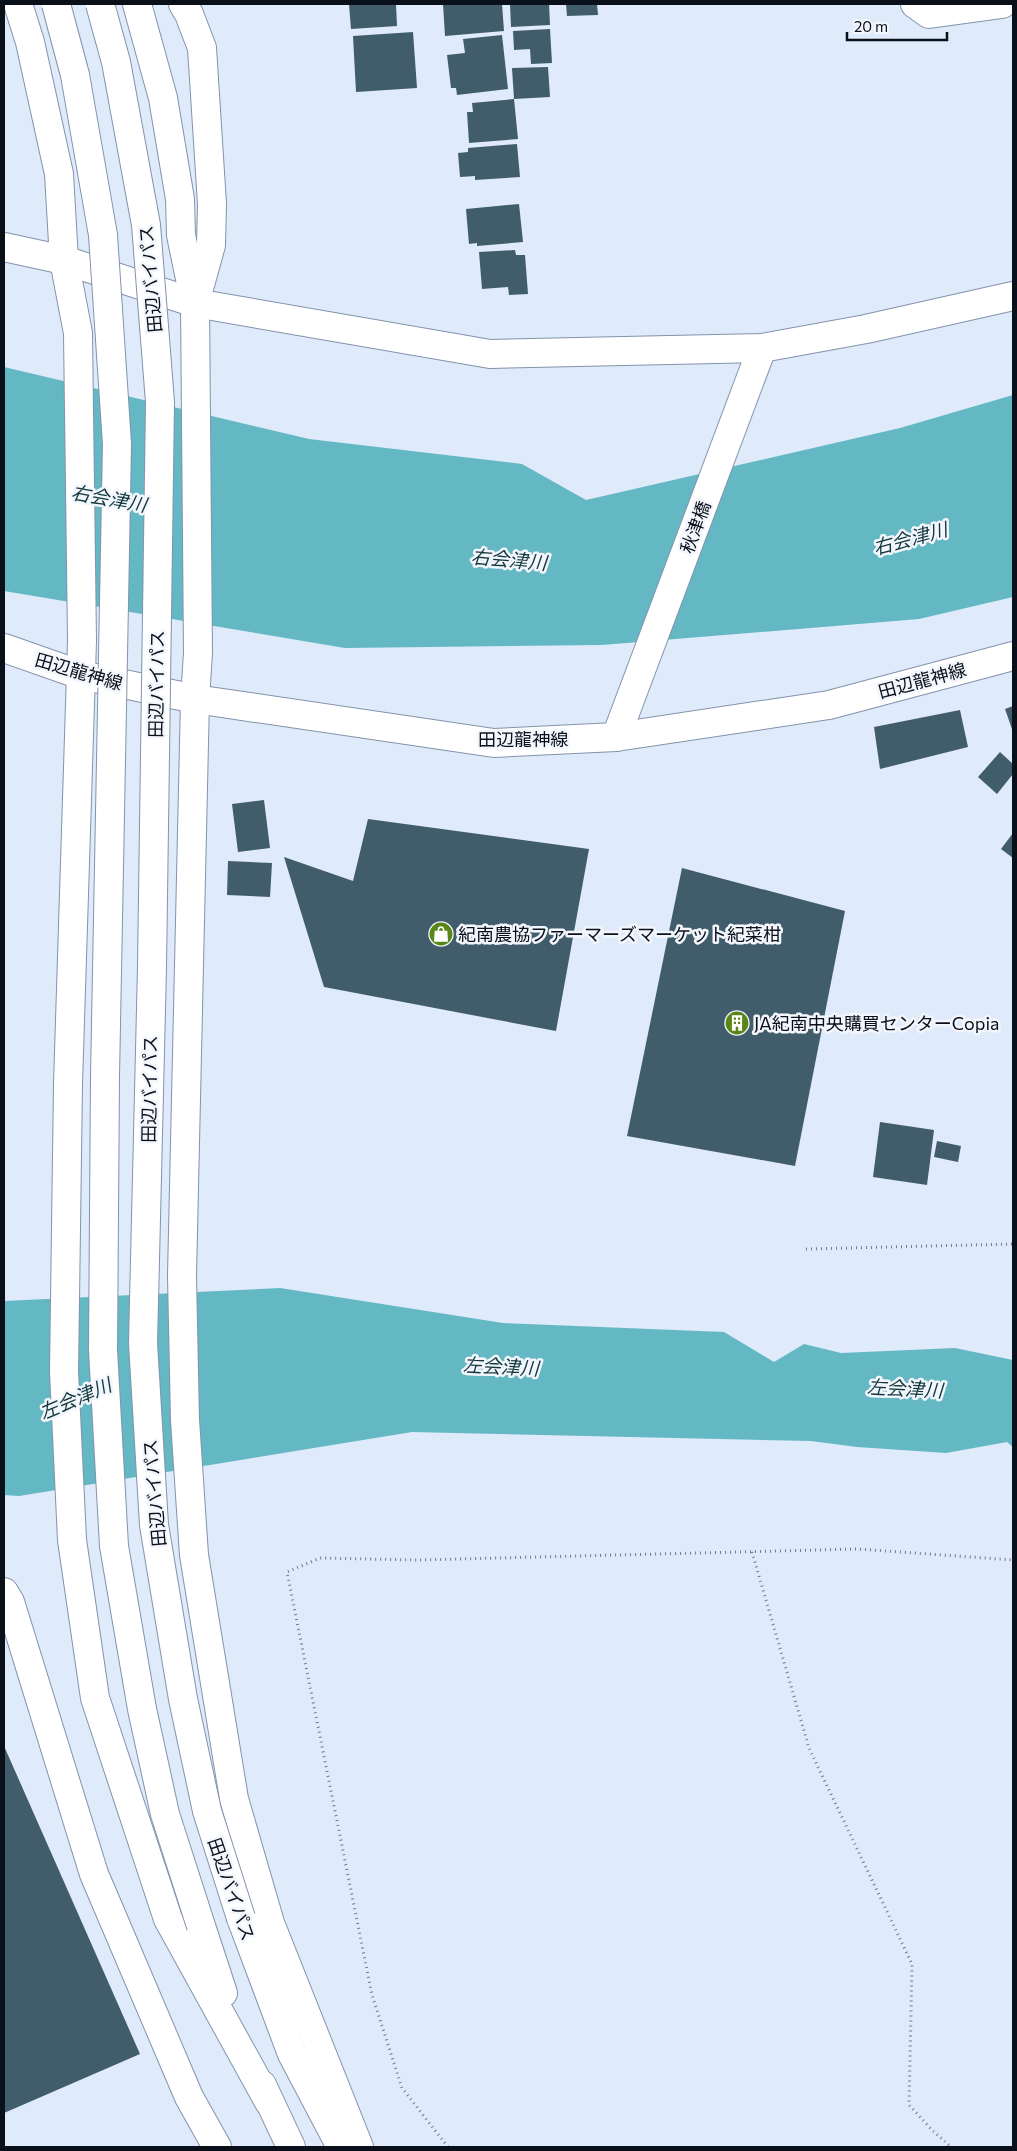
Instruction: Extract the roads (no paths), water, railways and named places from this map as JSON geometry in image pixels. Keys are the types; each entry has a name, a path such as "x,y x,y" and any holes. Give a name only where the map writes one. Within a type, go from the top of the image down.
{"main road":[{"path":"18,4 30,42 59,174 64,260 78,333 82,641 68,1084 64,1372 72,1540 95,1698 168,1920 269,2102"},
{"path":"56,4 75,75 103,234 117,444 105,1067 103,1350 114,1546 142,1709 165,1814 228,2007 269,2102 291,2147"},
{"name":"田辺バイパス","path":"100,4 116,62 146,225 160,402 152,957 143,1343 154,1524 183,1699 206,1812 241,1918 292,2054 341,2147"},
{"path":"137,4 163,98 180,199 182,235 195,303 198,653 195,699 182,1276 184,1392 194,1555 234,1799 270,1923 359,2147"},
{"path":"183,4 189,14 202,48 212,204 211,245 195,303"},
{"path":"915,4 929,14 1002,4"},
{"path":"4,248 64,260 195,303 490,354 762,348 866,329 1013,296"},
{"name":"秋津橋","path":"616,737 762,348"},
{"name":"田辺龍神線","path":"4,648 80,675 195,699 494,742 616,737 829,705 1013,656"},
{"path":"4,1592 10,1602 94,1874 189,2097 217,2147"}],"water":[{"name":"右会津川","path":"4,367 309,439 522,464 586,500 900,428 1013,395 1013,597 919,619 602,645 345,648 4,591"},
{"name":"左会津川","path":"280,1288 503,1323 724,1332 774,1362 804,1344 841,1353 955,1348 1013,1360 1013,1447 1007,1442 946,1453 857,1447 811,1441 412,1432 19,1496 4,1495 4,1301"}],"place":[{"name":"紀南農協ファーマーズマーケット紀菜柑","path":"441,934"},
{"name":"JA紀南中央購買センターCopia","path":"737,1023"}]}
